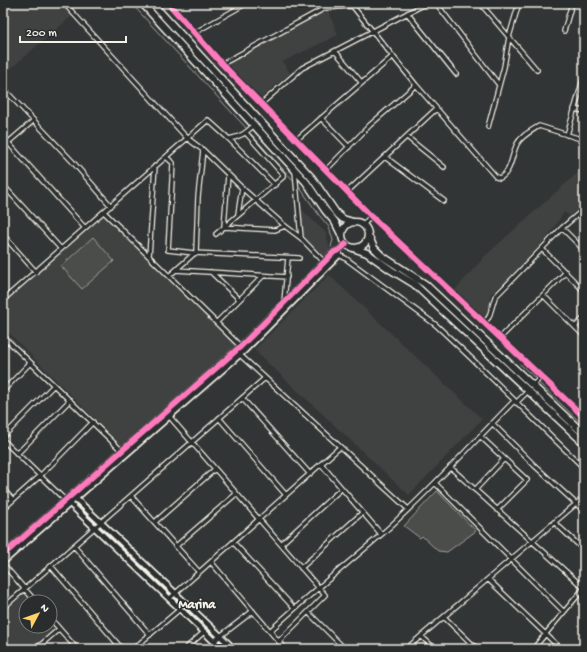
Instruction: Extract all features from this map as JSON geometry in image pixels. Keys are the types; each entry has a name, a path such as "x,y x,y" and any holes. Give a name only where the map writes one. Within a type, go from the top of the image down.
{"highway":[{"path":"142,3 306,182 325,210 336,222 346,244 367,253 414,284 530,388 584,434"},
{"path":"152,3 312,178 336,213 343,219 358,222 363,225 374,248 382,256 425,284 584,443"},
{"path":"342,236 344,227 353,222"},
{"path":"353,248 364,244 368,235"}],"street":[{"path":"64,3 187,138 203,150 242,188 285,226 302,238 328,266"},
{"path":"168,3 221,63 370,216 584,417"},
{"path":"194,33 247,3"},
{"path":"213,69 221,63 325,8 357,3"},
{"path":"261,104 302,68 427,3"},
{"path":"436,3 499,85"},
{"path":"480,3 537,70"},
{"path":"484,8 486,3"},
{"path":"488,127 504,67 509,37 519,3"},
{"path":"564,30 572,3"},
{"path":"351,4 436,109 496,177 500,178 509,169 517,144 521,138 539,126 584,140"},
{"path":"407,13 456,74"},
{"path":"334,51 362,83"},
{"path":"296,140 393,56"},
{"path":"567,134 584,76"},
{"path":"326,170 370,125 416,85"},
{"path":"3,88 72,161 110,206"},
{"path":"347,192 436,109"},
{"path":"574,109 584,111"},
{"path":"321,118 349,147"},
{"path":"3,300 208,120 275,185"},
{"path":"3,147 33,121"},
{"path":"229,139 246,133 254,125"},
{"path":"216,234 283,177 246,133"},
{"path":"3,137 86,228"},
{"path":"406,137 444,167"},
{"path":"169,276 196,252 198,197 203,150"},
{"path":"166,157 173,163 168,248 170,250 194,253 299,258"},
{"path":"385,157 444,201"},
{"path":"149,256 156,166"},
{"path":"295,170 302,238"},
{"path":"224,227 228,175"},
{"path":"3,185 61,249"},
{"path":"238,215 242,188"},
{"path":"484,323 489,317 495,297 562,228 584,209"},
{"path":"104,212 245,350"},
{"path":"363,225 370,216"},
{"path":"224,227 275,230 285,226"},
{"path":"562,228 584,250"},
{"path":"3,235 36,272"},
{"path":"3,555 67,502 76,498 245,350 328,266 346,244"},
{"path":"542,249 584,291"},
{"path":"29,594 3,563 67,502 72,495 236,351 334,252 339,253 436,325 584,468"},
{"path":"284,302 288,258"},
{"path":"176,270 286,278"},
{"path":"211,272 239,299"},
{"path":"500,338 566,272"},
{"path":"217,322 263,276"},
{"path":"543,295 584,336"},
{"path":"575,327 584,318"},
{"path":"3,336 122,450"},
{"path":"3,345 7,341"},
{"path":"236,351 408,509"},
{"path":"3,391 30,363"},
{"path":"270,631 294,608 408,509 492,423 542,376"},
{"path":"3,608 265,378"},
{"path":"54,385 3,439 94,528 222,649"},
{"path":"242,398 310,474"},
{"path":"17,454 70,400"},
{"path":"579,412 584,407"},
{"path":"165,412 325,595 309,613 279,641"},
{"path":"219,418 286,495"},
{"path":"3,509 40,476 93,422"},
{"path":"492,423 534,465 584,511"},
{"path":"480,436 527,480 497,510"},
{"path":"169,599 340,447"},
{"path":"475,490 504,459"},
{"path":"321,464 381,534"},
{"path":"450,467 584,588 533,649"},
{"path":"155,522 215,469"},
{"path":"435,483 564,612"},
{"path":"3,489 13,500"},
{"path":"281,544 341,489"},
{"path":"176,546 236,494"},
{"path":"72,495 234,649"},
{"path":"131,496 199,572"},
{"path":"406,649 584,497"},
{"path":"301,568 362,513"},
{"path":"554,522 584,550"},
{"path":"233,542 294,608"},
{"path":"74,546 150,635"},
{"path":"211,562 285,649"},
{"path":"51,566 122,649"},
{"path":"488,579 561,649"},
{"path":"133,649 180,609"},
{"path":"214,641 253,611"},
{"path":"309,613 345,649"},
{"path":"444,617 477,649"},
{"path":"36,649 59,629 76,649"},
{"path":"185,649 204,632"},
{"path":"421,636 435,649"}],"shaded area":[{"path":"3,3 61,3 73,15 3,75"},
{"path":"328,10 338,35 282,62 290,73 261,98 227,64"},
{"path":"584,167 584,204 570,216 564,212 546,239 511,276 490,295 489,309 486,316 483,316 455,290 485,256"},
{"path":"302,210 326,233 330,251 323,259 302,237"},
{"path":"104,214 238,344 121,445 3,327 3,303"},
{"path":"93,237 114,261 82,289 61,266"},
{"path":"329,275 482,419 409,495 254,350"},
{"path":"437,491 476,531 447,552 438,551 422,536 420,538 404,526"},
{"path":"18,600 18,634 49,634 33,649 3,649 3,613"}],"waterway":[{"path":"131,3 247,129"},
{"path":"251,134 292,179"},
{"path":"300,188 329,227 333,240 331,247"},
{"path":"520,364 535,378"},
{"path":"539,383 584,426"},
{"path":"78,506 94,522"},
{"path":"103,531 168,593"},
{"path":"186,610 228,649"}],"cycle path":[{"path":"168,3 222,64 371,216 584,417"},
{"path":"3,555 241,346 334,252 346,244"}],"district":[{"name":"Marina","path":"197,603"}]}
